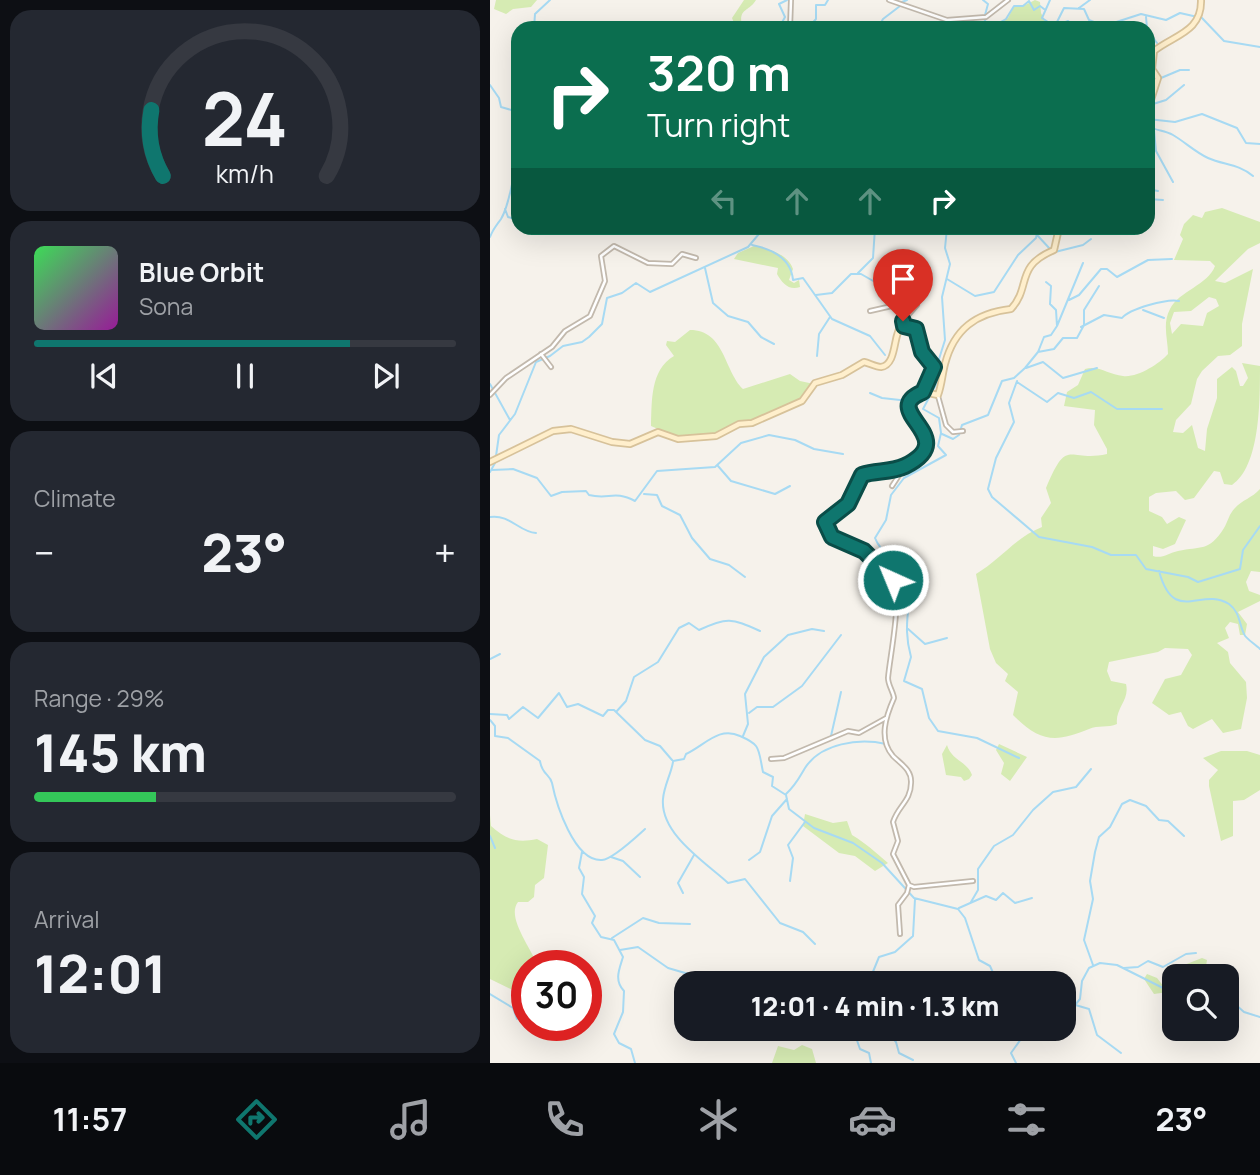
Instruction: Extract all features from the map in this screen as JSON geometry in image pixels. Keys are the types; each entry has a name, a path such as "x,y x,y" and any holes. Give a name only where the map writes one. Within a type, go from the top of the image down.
{"street":[{"path":"790,21 791,0"},
{"path":"890,0 947,20 986,16 1008,0"},
{"path":"1155,50 1163,43 1183,36 1198,18 1201,0"},
{"path":"960,431 946,425 933,395 950,349 965,325 996,310 1011,309 1016,303 1026,271 1040,255 1054,250 1057,235"},
{"path":"490,395 542,357 593,311 605,281 601,256 605,250 614,246 654,264 672,264 682,254 696,258"},
{"path":"870,311 905,303 908,307 904,323"},
{"path":"493,461 553,431 571,429 612,442 630,444 658,432 678,439 716,436 738,424 752,423 802,401 815,383 842,375 856,365 864,362 878,367 885,366 890,360 897,330 917,305"},
{"path":"904,323 916,329 922,352 934,367 923,392"},
{"path":"542,357 551,368"},
{"path":"900,934 898,905 909,885 893,854 898,841 893,822 908,801 912,781 906,768 890,752 884,734 886,718 894,698 888,680 896,633 895,586 890,575 873,558 832,537 825,522 848,504 862,475 883,474 905,466 919,456 928,439 907,410 912,396 923,392 933,395"},
{"path":"892,486 905,466"},
{"path":"771,759 784,758 848,731 859,733 886,718"},
{"path":"909,885 918,887 973,881"}],"green space":[{"path":"496,0 537,0 531,7 513,9 506,14 494,9"},
{"path":"744,0 756,0 743,13 741,21 733,21 732,18"},
{"path":"1035,0 1040,2 1045,21 1003,21 1008,18 1014,6 1023,6"},
{"path":"1222,208 1260,222 1260,243 1248,249 1215,281 1225,283 1253,269 1242,324 1242,346 1230,355 1218,356 1202,371 1197,379 1191,404 1176,420 1173,432 1183,433 1192,425 1198,448 1205,451 1207,429 1217,398 1217,379 1232,367 1236,371 1240,386 1243,386 1248,378 1242,363 1260,366 1260,398 1253,449 1241,476 1232,485 1224,484 1220,472 1214,471 1194,498 1185,500 1176,491 1156,493 1149,497 1149,511 1162,517 1167,524 1179,517 1186,520 1175,544 1163,549 1153,546 1153,556 1162,556 1209,545 1219,536 1235,508 1260,489 1260,572 1251,571 1246,582 1249,591 1260,595 1260,601 1238,612 1247,624 1245,635 1240,635 1238,624 1230,622 1225,628 1229,638 1217,643 1228,652 1230,663 1246,682 1247,698 1241,729 1223,733 1212,719 1193,729 1188,726 1181,712 1169,715 1152,703 1165,679 1181,675 1192,655 1188,649 1165,648 1158,652 1109,662 1107,671 1111,681 1126,684 1127,690 1118,713 1117,724 1092,728 1067,737 1040,735 1031,731 1013,715 1018,692 1005,681 1008,674 996,663 990,649 976,574 1024,537 1042,527 1041,518 1051,503 1046,488 1053,472 1065,456 1107,454 1094,425 1095,410 1064,406 1067,392 1078,385 1085,369 1095,368 1118,375 1135,375 1147,370 1168,354 1166,326 1170,309 1180,297 1206,278 1215,266 1210,261 1174,260 1183,239 1180,235 1184,224 1193,215 1202,218 1205,212","holes":["1209,297 1216,299 1219,306 1207,313 1203,326 1181,324 1172,334 1170,323 1174,312 1191,311"]},
{"path":"754,246 772,251 787,260 793,269 789,280 794,283 799,280 800,287 792,288 784,283 777,274 778,268 734,259 738,253"},
{"path":"690,330 702,332 717,344 743,389 790,374 800,381 814,384 802,400 715,436 681,439 651,426 656,378 660,369 674,356 666,345 667,341 675,342"},
{"path":"999,744 1027,757 1010,781 1001,774 1004,763 996,750"},
{"path":"947,745 952,754 970,771 972,775 969,779 964,781 961,777 946,775 942,754"},
{"path":"1221,751 1247,751 1260,755 1260,790 1244,800 1233,801 1233,836 1221,841 1209,786 1209,780 1218,770 1203,758"},
{"path":"805,814 833,823 847,821 852,835 888,863 875,871 855,856 839,853 803,826"},
{"path":"490,815 491,826 507,837 524,841 537,839 548,845 544,878 535,885 534,897 528,902 518,902 515,908 517,924 530,950 511,950 511,989 490,979"},
{"path":"1202,958 1207,960 1206,964 1187,964"},
{"path":"1147,974 1157,978 1162,984 1162,993 1154,994 1144,979"},
{"path":"802,1045 812,1049 816,1063 772,1063 778,1046 794,1050"}],"waterway":[{"path":"534,21 535,14 550,0"},
{"path":"783,21 785,17 779,4 787,0"},
{"path":"814,21 816,5 825,5 828,0"},
{"path":"902,2 907,0"},
{"path":"983,0 988,4 985,15"},
{"path":"1046,21 1042,18 1050,0"},
{"path":"1079,8 1090,0"},
{"path":"1002,21 1014,6 1023,6 1029,1 1034,10 1040,6 1044,9"},
{"path":"882,21 900,6"},
{"path":"1058,21 1064,8 1084,9 1092,21"},
{"path":"1119,21 1141,14 1166,20 1180,13 1202,18 1224,41 1260,47"},
{"path":"1146,17 1146,21"},
{"path":"1161,78 1180,70 1189,70"},
{"path":"490,85 499,98 501,107 511,110"},
{"path":"1155,103 1166,100 1184,85"},
{"path":"1155,120 1175,122 1202,114 1237,128 1246,143 1260,144"},
{"path":"1155,129 1173,135 1208,158 1237,167 1253,176"},
{"path":"1155,140 1156,151 1173,182"},
{"path":"490,237 501,219 511,186"},
{"path":"1155,199 1163,200"},
{"path":"505,209 511,218"},
{"path":"490,472 495,463 499,435 515,414 536,362 563,346 582,342 589,337 602,324 607,298 622,293 636,283 650,292 748,247 758,235"},
{"path":"858,273 873,258 875,235"},
{"path":"946,235 945,248 950,264 942,297 945,340 939,359 941,375 923,409 939,418 941,433 938,446 946,455 904,478 891,495 886,520 875,538 878,545 905,574 911,588 907,625 911,657 904,681 922,689 929,718 938,731 977,738 1019,758"},
{"path":"947,279 975,296 994,292 1018,255 1037,235"},
{"path":"1038,236 1050,249"},
{"path":"1055,252 1083,245 1091,239"},
{"path":"752,245 767,249 784,260 793,280 803,278 832,319 870,336 885,355"},
{"path":"1069,300 1079,295 1101,269 1107,269 1117,277 1148,260 1172,259"},
{"path":"942,434 953,439 959,435 962,425 988,415 1002,381 1014,378 1025,368 1038,352 1044,337 1051,335 1057,326 1083,263"},
{"path":"705,268 713,303 728,316 748,322 761,337 774,344"},
{"path":"816,295 832,293 851,274 861,274 882,286 896,281 909,283"},
{"path":"1046,282 1051,286 1050,304 1056,310 1057,326"},
{"path":"1038,352 1054,349 1063,338 1077,338 1084,325 1084,310 1099,286"},
{"path":"1081,327 1104,315 1122,318 1149,305 1179,301"},
{"path":"1143,310 1164,318"},
{"path":"817,356 819,334 830,317"},
{"path":"1026,368 1043,362 1063,378 1097,368"},
{"path":"1017,381 1009,403 1014,422 996,458 988,489 992,497 1039,537 1092,547 1111,555 1136,555 1146,569 1188,577 1198,582 1240,569 1243,550 1260,526"},
{"path":"1017,382 1047,402 1058,393 1074,398 1091,392 1117,409 1162,409"},
{"path":"490,384 510,420"},
{"path":"870,393 882,398 909,401"},
{"path":"492,470 513,469 537,478 551,496 562,492 586,491 589,495 622,496 635,501 657,471 715,467 741,443 769,435 795,440 814,449 843,454"},
{"path":"718,466 731,481 775,494 790,486"},
{"path":"644,494 657,495 662,506 680,515 692,538 710,559 729,565 745,577"},
{"path":"490,517 509,520 524,530 536,533"},
{"path":"1159,571 1165,587 1172,597 1180,601 1219,600 1233,607 1245,636 1260,649"},
{"path":"616,712 626,701 634,677 658,662 679,628 689,623 699,630 729,621 760,631"},
{"path":"907,628 925,644 947,638"},
{"path":"743,736 748,724 745,694 764,657 788,635 812,629 824,631"},
{"path":"749,713 757,707 773,707 802,686 841,635"},
{"path":"490,659 500,654"},
{"path":"831,736 841,692"},
{"path":"490,714 507,715 509,719 523,707 538,718 559,693 567,707 578,704 603,716 608,710 614,710 645,740 660,746 672,760"},
{"path":"490,720 495,726 495,736 508,738 540,761 542,769 551,780 568,830 583,852 592,858 607,859 645,829"},
{"path":"673,761 684,759 686,754 725,733 752,742 759,752 763,772 773,777 772,786 786,795 789,809 814,828 853,843 882,863 914,898 958,909 965,918 979,960 990,966 992,971"},
{"path":"786,794 805,768 821,753 853,742 886,744"},
{"path":"673,762 663,799 664,812 676,835 728,883 745,879 780,923 803,932 815,944"},
{"path":"971,902 978,890 978,869 994,846 1013,835 1033,810 1053,792 1076,787 1091,769"},
{"path":"749,860 760,852 772,816 787,799"},
{"path":"1093,965 1084,940 1093,899 1090,881 1095,852 1099,837 1110,827 1122,804 1130,800 1146,806 1159,820 1168,821 1184,836"},
{"path":"790,881 793,858 788,845 805,822"},
{"path":"490,836 495,848"},
{"path":"582,852 579,868 584,877 582,894 595,916 592,923 601,937 614,940 623,957 618,979 624,991 623,1012 614,1034 619,1043 631,1049 635,1063"},
{"path":"683,893 678,883 694,855"},
{"path":"611,857 623,861 640,877"},
{"path":"959,908 986,896 996,900 1003,893 1015,903 1032,898"},
{"path":"873,971 879,957 895,952 913,936 915,899"},
{"path":"612,938 643,918 659,923 690,924"},
{"path":"620,950 638,947 668,968 678,971"},
{"path":"1124,968 1138,967 1148,961 1163,967 1186,954 1196,953"},
{"path":"1076,1004 1080,999 1082,981 1089,968 1100,963 1117,965 1162,988"},
{"path":"490,994 511,1007"},
{"path":"1076,1005 1089,1009 1097,1035 1121,1053"},
{"path":"1239,1008 1260,1017"},
{"path":"857,1041 860,1049 869,1053 871,1063"},
{"path":"895,1041 899,1053 913,1060"},
{"path":"1016,1063 1011,1053 1020,1041"}],"route":[{"path":"893,580 864,551 832,537 825,522 848,504 862,475 883,474 905,466 925,449 928,439 907,410 907,405 912,396 923,392 922,388 933,375 934,367 922,352 920,334 916,329 904,326 903,321"}]}
